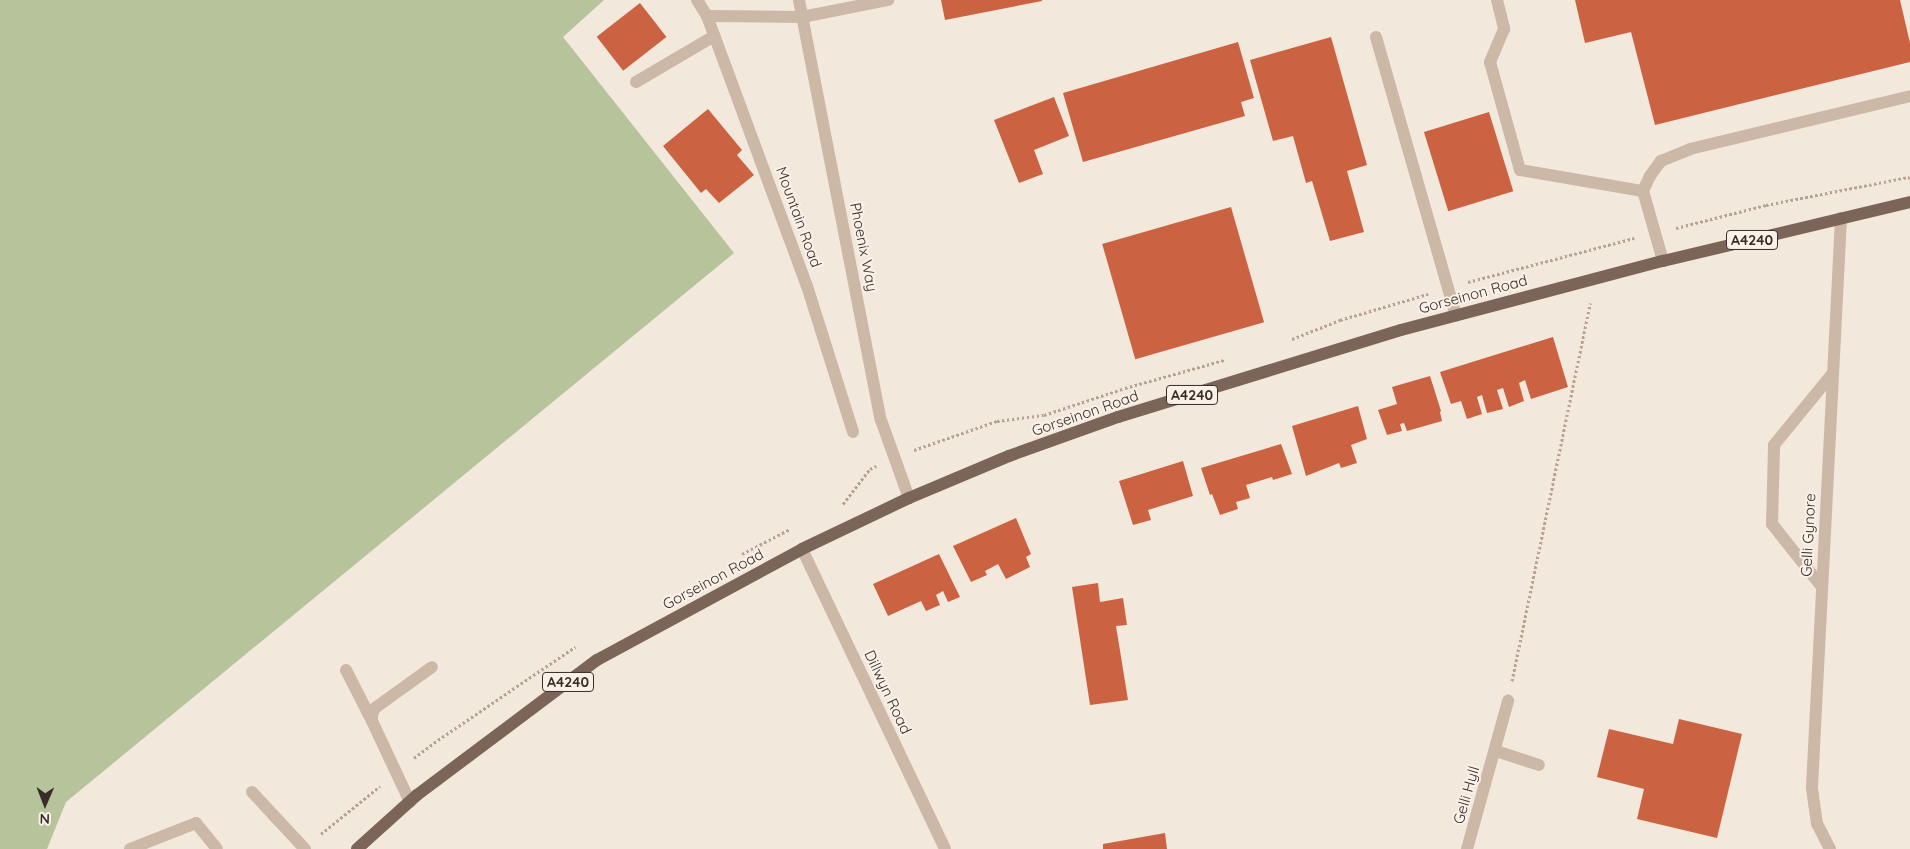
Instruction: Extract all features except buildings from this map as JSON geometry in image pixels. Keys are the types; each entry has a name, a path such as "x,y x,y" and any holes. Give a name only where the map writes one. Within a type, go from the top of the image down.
{"main road":[{"name":"Gorseinon Road","path":"357,849 410,802 597,660 802,549 909,498 1009,456 1118,417 1456,316 1663,261 1910,202"}],"street":[{"name":"Mountain Road","path":"697,0 707,16 807,286 853,432"},
{"name":"Phoenix Way","path":"799,0 881,420 909,498"},
{"path":"707,16 802,17 888,0"},
{"path":"1496,0 1504,29 1490,62 1520,170 1643,192"},
{"path":"636,82 714,36"},
{"path":"1376,36 1456,316"},
{"path":"1663,261 1643,192 1650,176 1662,161 1680,152 1910,96"},
{"name":"Gelli Gynore","path":"1830,849 1817,824 1812,786 1841,218"},
{"path":"1822,587 1772,524 1774,446 1833,373"},
{"name":"Dillwyn Road","path":"802,549 945,849"},
{"path":"372,721 375,708 432,667"},
{"path":"346,670 410,802"},
{"name":"Gelli Hyll","path":"1468,849 1508,701"},
{"path":"1496,751 1539,765"},
{"path":"252,792 306,849"},
{"path":"130,849 196,824 218,849"}],"path":[{"path":"1508,701 1595,279"}],"green space":[{"path":"0,0 604,0 563,37 734,253 66,802 47,849 0,849"}]}
